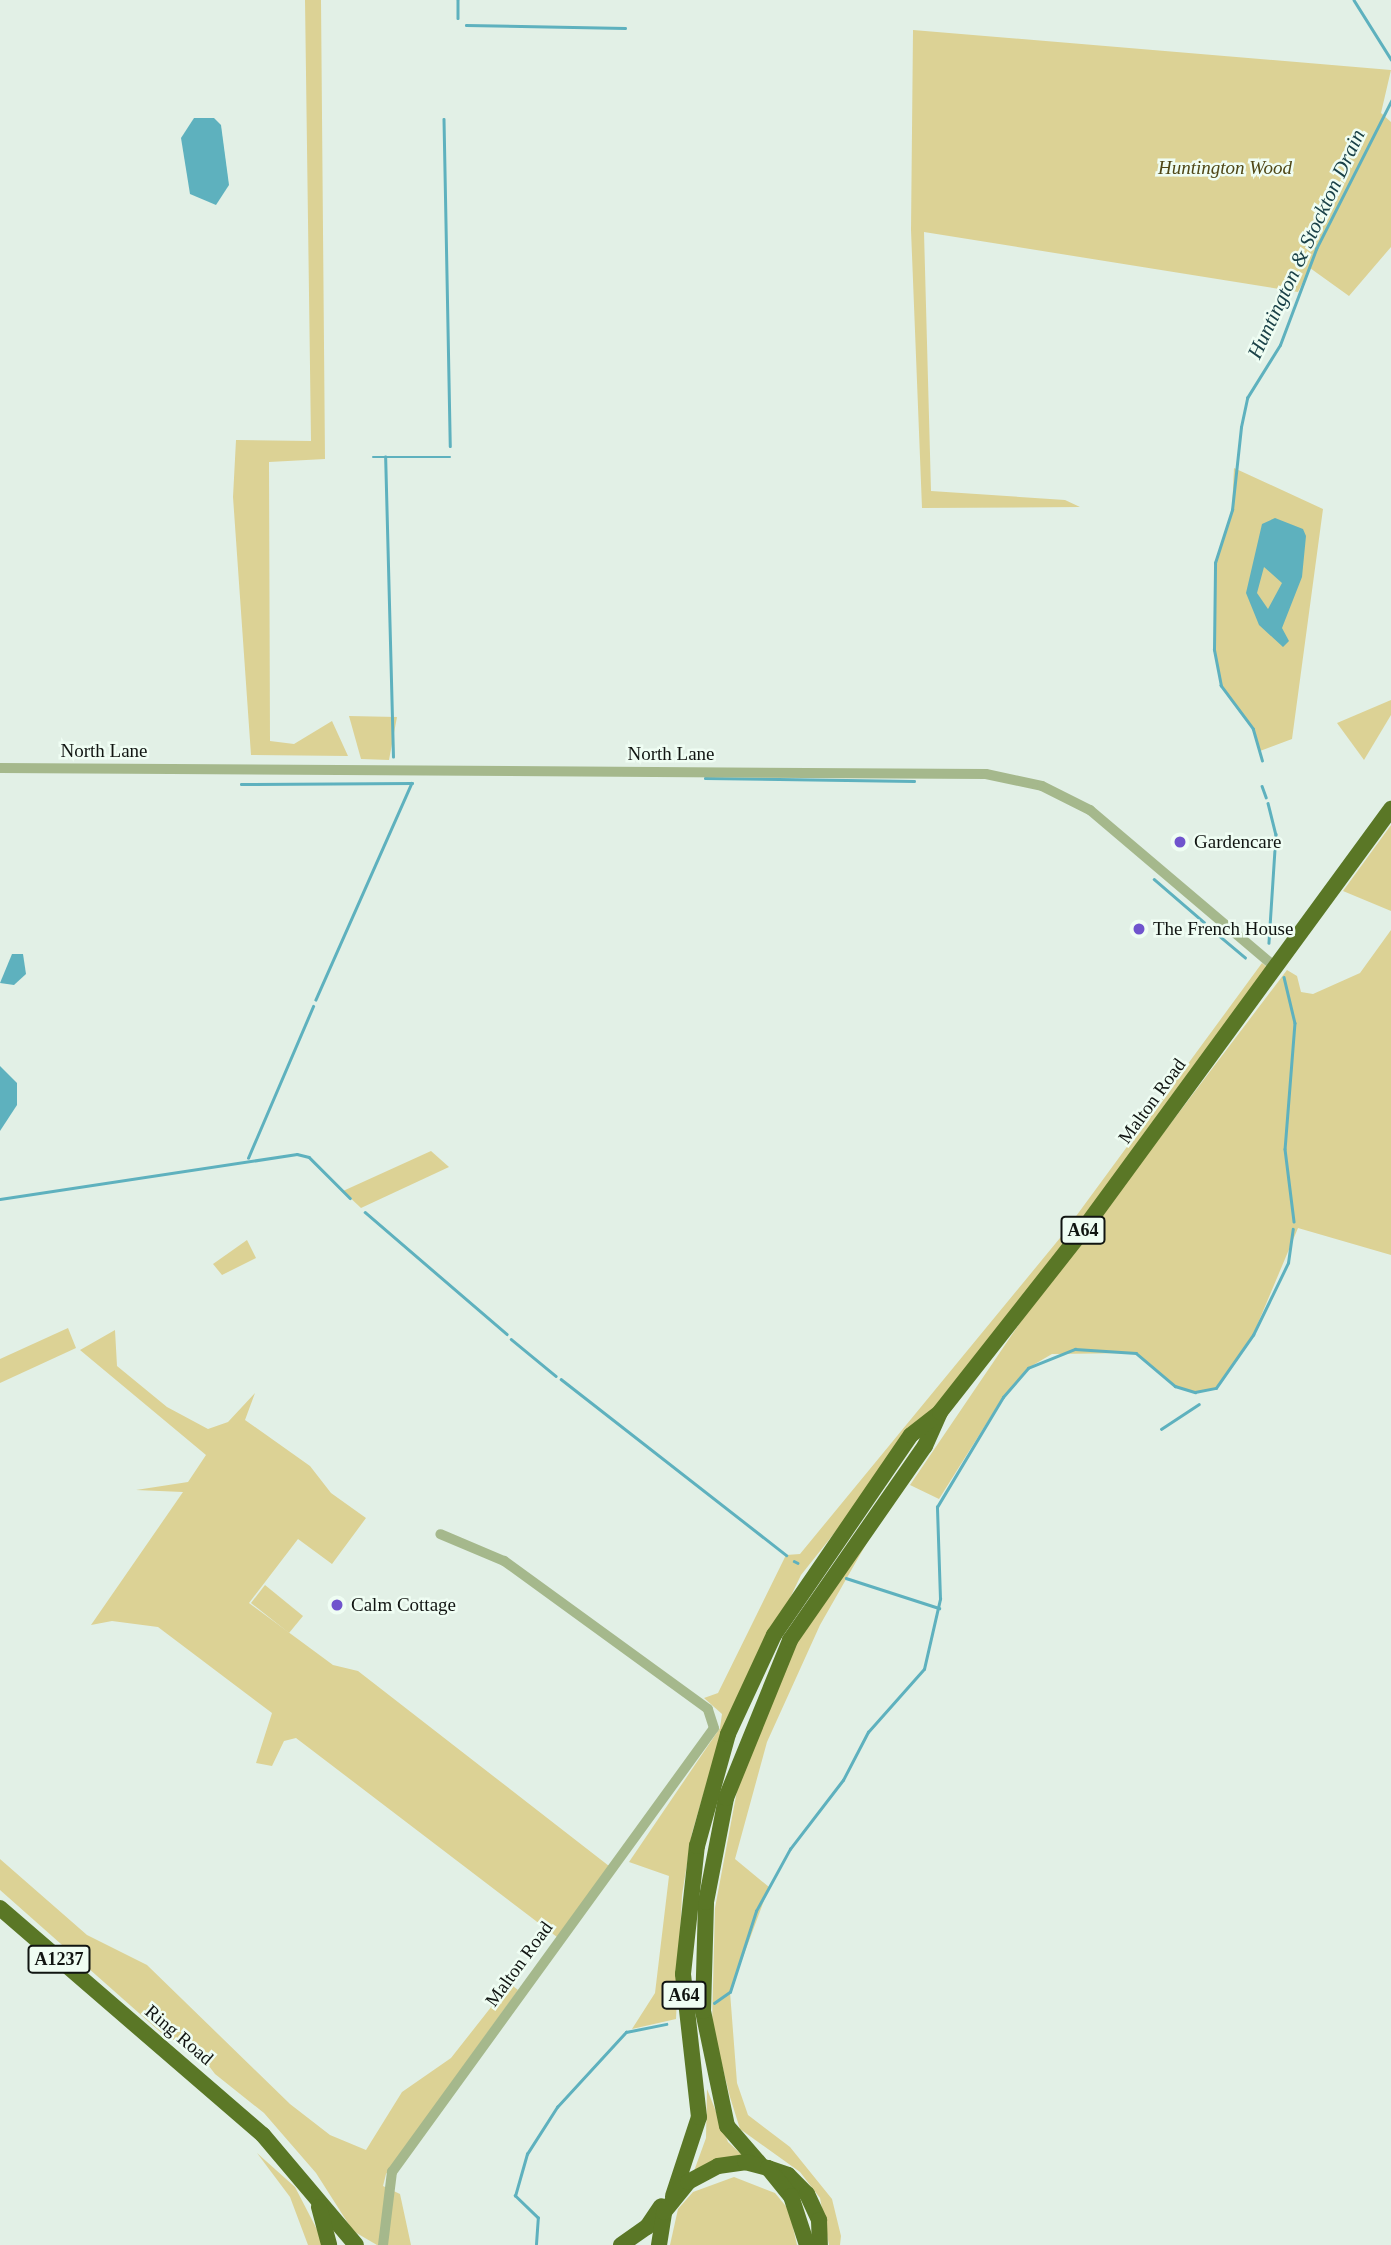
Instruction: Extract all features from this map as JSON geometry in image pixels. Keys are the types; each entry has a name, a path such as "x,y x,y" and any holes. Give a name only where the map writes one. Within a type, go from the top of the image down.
{"highway":[{"name":"Malton Road","path":"764,2166 734,2138 720,2110 700,1973 713,1853 744,1739 790,1640 925,1446 940,1412 1276,968 1391,809"},
{"name":"Malton Road","path":"681,2176 699,2116 685,2010 688,1900 728,1734 804,1582 911,1435 940,1412"},
{"name":"Ring Road","path":"0,1908 263,2135 319,2205 356,2245"},
{"path":"659,2245 660,2228 673,2196 718,2165 764,2166 798,2208 807,2245"},
{"name":"A64","path":"764,2166 788,2175 807,2194 820,2245"},
{"name":"A64","path":"673,2196 681,2176"},
{"name":"A64","path":"621,2245 647,2227 681,2176"},
{"name":"Ring Road","path":"319,2205 329,2245"},
{"path":"644,2245 660,2228"}],"street":[{"name":"North Lane","path":"0,768 986,774 1042,786 1090,810 1276,968"},
{"name":"Malton Road","path":"383,2245 392,2172 699,1753 714,1717 503,1561 440,1534"}],"green space":[{"path":"305,0 321,0 325,459 269,462 270,741 294,744 332,721 348,756 251,755 233,497 236,440 311,441"},
{"name":"Huntington Wood","path":"913,30 1391,70 1381,113 1391,122 1391,247 1349,296 1310,268 1298,292 924,232 931,491 1065,500 1080,507 922,508 911,230"},
{"path":"1234,468 1323,509 1292,739 1260,751 1253,729 1221,686 1214,650 1215,563 1232,510"},
{"path":"1391,700 1391,715 1364,760 1337,723"},
{"path":"349,716 397,717 389,760 361,759"},
{"path":"1391,825 1391,911 1343,891"},
{"path":"1391,930 1391,1255 1298,1228 1253,1335 1216,1388 1195,1392 1175,1386 1136,1353 1052,1354 1028,1368 1003,1397 939,1499 910,1485 1026,1314 1287,970 1297,976 1301,992 1313,994 1360,973"},
{"path":"1262,963 1268,968 1060,1249 801,1575 715,1755 692,1833 682,1895 676,2019 632,2029 655,1993 669,1876 629,1862 720,1728 722,1714 704,1698 718,1693 786,1555 800,1554 1060,1238"},
{"path":"431,1151 449,1167 361,1208 343,1191"},
{"path":"247,1240 256,1258 222,1275 213,1264"},
{"path":"68,1328 76,1348 0,1383 0,1359"},
{"path":"115,1330 117,1366 167,1407 208,1429 228,1422 255,1393 245,1420 310,1466 331,1493 366,1518 332,1564 298,1539 249,1603 333,1665 358,1671 609,1866 557,1937 296,1738 284,1741 272,1766 256,1763 272,1713 158,1627 112,1621 91,1625 183,1492 136,1490 188,1482 206,1455 80,1350"},
{"path":"881,1518 820,1625 767,1742 735,1859 769,1887 730,1992 737,2083 748,2115 790,2147 832,2199 841,2236 840,2245 829,2245 820,2198 800,2172 740,2129 712,2025 715,1908 739,1780 797,1642"},
{"path":"265,1585 303,1616 289,1633 251,1603"},
{"path":"0,1859 87,1935 147,1965 290,2104 330,2135 366,2150 402,2092 451,2058 499,1997 513,1986 518,1990 386,2174 383,2186 400,2194 411,2245 377,2245 353,2231 316,2173 264,2113 215,2074 196,2049 166,2037 0,1890"},
{"path":"707,2089 728,2142 743,2156 694,2171 706,2138"},
{"path":"257,2153 295,2187 325,2245 308,2245 290,2197"},
{"path":"734,2177 775,2193 789,2210 797,2245 670,2245 678,2209 693,2192"}],"water":[{"path":"194,118 214,118 221,125 229,185 216,205 190,194 181,138"},
{"path":"1275,518 1303,529 1306,536 1302,577 1282,628 1289,641 1283,647 1259,625 1246,593 1262,524","holes":["1264,567 1282,583 1268,609 1257,593"]},
{"path":"12,954 23,954 26,974 14,985 0,983"},
{"path":"0,1066 17,1083 17,1105 0,1131"}],"waterway":[{"path":"458,0 458,18"},
{"name":"Huntington & Stockton Drain","path":"1354,0 1391,59"},
{"path":"466,25 625,28"},
{"name":"Huntington & Stockton Drain","path":"1262,761 1253,729 1221,686 1214,650 1215,563 1232,510 1241,427 1247,398 1280,345 1316,249 1391,101"},
{"path":"444,119 450,446"},
{"path":"373,457 384,457"},
{"path":"393,757 385,457 450,457"},
{"path":"705,778 914,781"},
{"path":"241,784 412,783 316,1000"},
{"name":"Huntington & Stockton Drain","path":"1262,786 1266,797"},
{"name":"Huntington & Stockton Drain","path":"1268,803 1276,834 1269,943"},
{"path":"1154,879 1204,922"},
{"path":"1216,933 1245,957"},
{"name":"Huntington & Stockton Drain","path":"1284,977 1295,1023 1285,1149 1294,1221"},
{"path":"248,1158 313,1006"},
{"path":"0,1199 297,1154 309,1157 350,1198"},
{"path":"365,1212 507,1334"},
{"name":"Huntington & Stockton Drain","path":"714,2003 730,1992 756,1911 790,1849 843,1780 868,1732 924,1669 940,1599 937,1507 1003,1397 1028,1368 1075,1349 1136,1353 1175,1386 1195,1392 1216,1388 1253,1335 1288,1263 1293,1229"},
{"path":"511,1339 556,1376"},
{"path":"561,1379 786,1555"},
{"path":"1161,1429 1199,1404"},
{"path":"794,1561 798,1563"},
{"path":"846,1578 939,1608"},
{"name":"Huntington & Stockton Drain","path":"536,2244 538,2218 515,2196 527,2154 557,2107 626,2032 666,2024"}],"place":[{"name":"Gardencare","path":"1180,842"},
{"name":"The French House","path":"1139,929"},
{"name":"Calm Cottage","path":"337,1605"}]}
